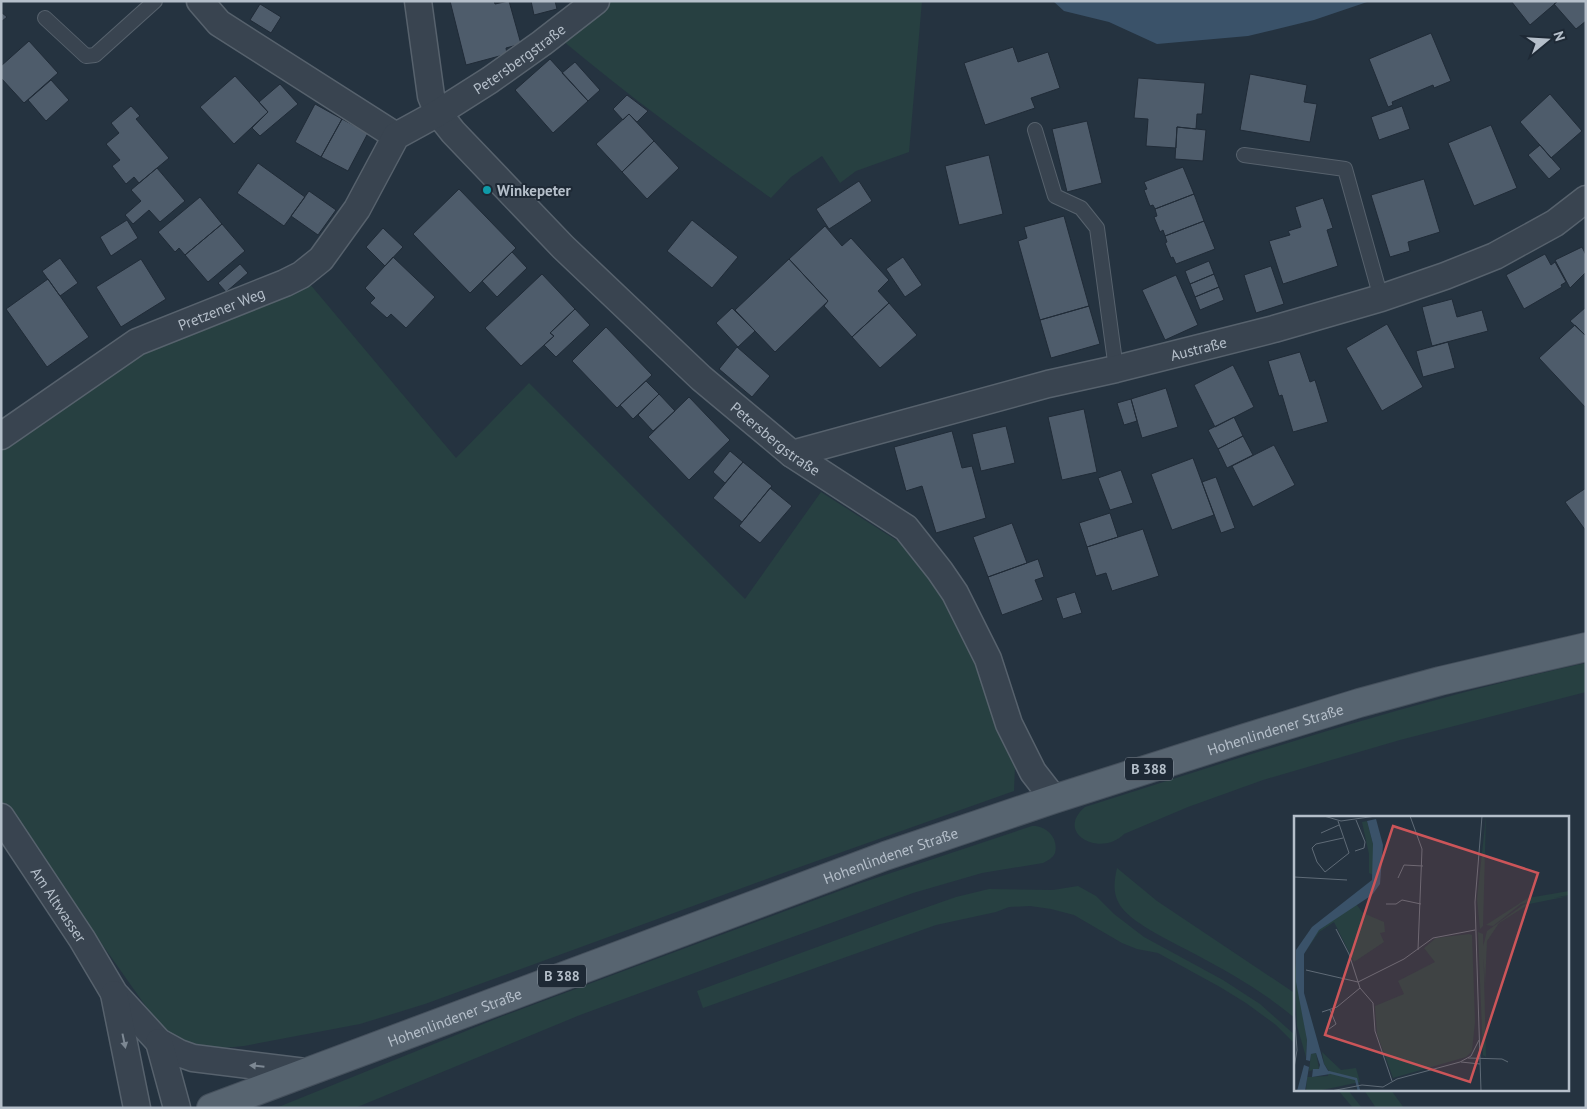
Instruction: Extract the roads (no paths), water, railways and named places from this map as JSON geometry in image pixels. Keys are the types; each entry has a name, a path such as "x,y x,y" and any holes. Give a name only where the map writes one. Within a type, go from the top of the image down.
{"main road":[{"name":"Hohenlindener Straße","path":"211,1108 885,856 1236,740 1359,703 1440,680 1586,647"}],"street":[{"path":"200,1 219,23 396,136 438,113"},
{"name":"Petersbergstraße","path":"418,1 431,96 438,113 453,132 563,247 701,378 792,454 906,528 940,570 955,593 988,659 1009,724 1033,772 1054,800"},
{"name":"Petersbergstraße","path":"438,113 542,43 596,1"},
{"name":"Pretzener Weg","path":"1,436 137,342 301,275 321,259 357,209 396,136"},
{"name":"Austraße","path":"792,454 1048,384 1116,369 1274,329 1381,298 1496,256 1555,223 1586,199"},
{"name":"Am Altwasser","path":"1,817 82,939 114,993 159,1042 178,1054 193,1058 305,1072"},
{"name":"Am Altwasser","path":"114,993 137,1108"},
{"name":"Am Altwasser","path":"159,1042 177,1108"}],"lane":[{"path":"45,18 86,56 95,55 155,1"},
{"path":"1035,130 1054,196 1081,208 1098,228 1116,369"},
{"path":"1244,155 1345,169 1381,298"}],"water":[{"path":"1053,1 1370,1 1314,20 1248,36 1157,44 1109,22 1064,11"}],"place":[{"name":"Winkepeter","path":"487,190"}]}
